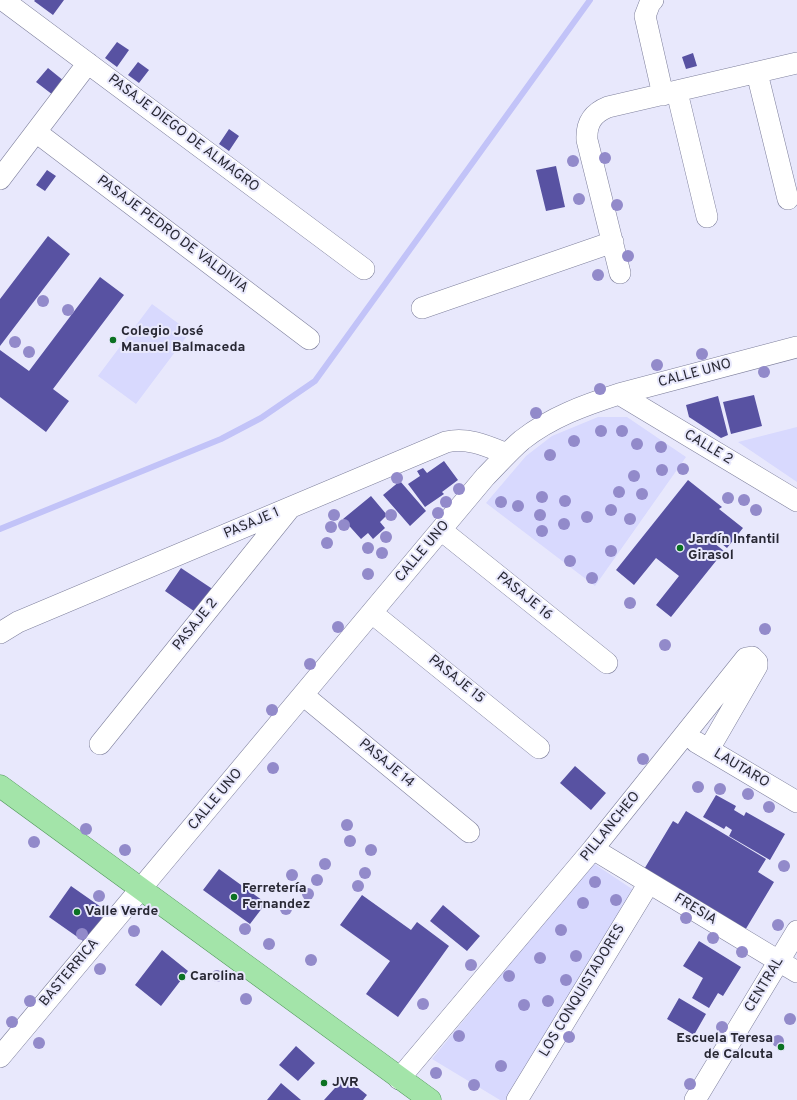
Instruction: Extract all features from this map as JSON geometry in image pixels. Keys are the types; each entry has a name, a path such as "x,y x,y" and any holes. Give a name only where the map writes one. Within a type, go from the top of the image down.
{"main road":[{"path":"0,786 140,890 430,1100"}],"street":[{"name":"PASAJE DIEGO DE ALMAGRO","path":"3,0 364,269"},
{"path":"653,0 650,3 645,16 707,217"},
{"path":"0,179 88,63"},
{"path":"620,273 587,140 588,125 596,114 602,110 670,93 797,64"},
{"path":"757,73 788,200"},
{"name":"PASAJE PEDRO DE VALDIVIA","path":"36,132 309,339"},
{"path":"422,308 613,242"},
{"name":"CALLE UNO","path":"140,890 441,530 507,454 522,440 555,419 619,394 797,348"},
{"name":"CALLE 2","path":"619,394 797,501"},
{"name":"PASAJE 1","path":"0,633 18,622 446,442 462,440 470,441 507,454"},
{"name":"PASAJE 2","path":"100,744 292,507"},
{"name":"PASAJE 16","path":"441,530 607,663"},
{"name":"PASAJE 15","path":"372,613 539,748"},
{"name":"PILLANCHEO","path":"399,1079 593,849 686,735 746,658 755,659 757,666 709,749"},
{"name":"PASAJE 14","path":"303,695 469,832"},
{"name":"LAUTARO","path":"686,735 797,802"},
{"name":"FRESIA","path":"593,849 797,972"},
{"name":"LOS CONQUISTADORES","path":"517,1100 649,883"},
{"name":"BASTERRICA","path":"0,1057 140,890"},
{"name":"CENTRAL","path":"695,1100 797,931"}],"shaded area":[{"path":"152,304 190,332 136,404 98,376"},
{"path":"598,417 627,417 686,457 595,586 486,503 526,456 552,436"},
{"path":"797,427 797,482 738,442"},
{"path":"593,863 635,891 509,1100 500,1100 432,1059"}],"building":[{"path":"64,0 53,15 34,1"},
{"path":"117,42 129,50 117,67 105,58"},
{"path":"693,53 697,66 686,69 682,57"},
{"path":"138,62 149,70 139,83 128,75"},
{"path":"48,68 64,81 53,95 36,82"},
{"path":"229,129 239,136 229,151 219,144"},
{"path":"556,166 565,207 546,211 536,170"},
{"path":"47,170 56,176 45,191 36,185"},
{"path":"48,236 70,254 0,346 0,299"},
{"path":"100,277 124,295 53,389 69,401 46,432 0,397 0,350 29,371"},
{"path":"754,395 762,426 731,434 723,402"},
{"path":"718,396 728,435 721,438 689,417 686,405"},
{"path":"444,461 458,480 442,492 444,494 425,507 408,484 420,476 417,471 423,468 427,473"},
{"path":"688,480 722,507 719,509 743,528 727,548 712,536 709,539 724,551 671,617 656,605 679,576 656,558 634,585 616,570"},
{"path":"400,481 426,511 410,526 383,495"},
{"path":"371,496 387,515 380,522 385,528 373,539 368,533 361,539 343,519"},
{"path":"181,568 217,592 201,616 165,591"},
{"path":"575,766 606,793 591,810 560,783"},
{"path":"716,795 736,806 734,810 744,816 746,812 785,834 770,860 729,836 732,830 726,826 724,829 703,817"},
{"path":"686,811 766,859 758,872 774,882 744,932 643,871 673,821 678,824"},
{"name":"Ferretería Fernandez","path":"219,869 266,903 250,924 203,890"},
{"name":"Valle Verde","path":"71,886 101,907 102,921 86,943 49,917"},
{"path":"362,895 411,930 417,922 449,946 398,1017 366,994 390,961 340,925"},
{"path":"443,905 480,936 467,951 430,921"},
{"path":"699,941 741,967 723,996 718,993 709,1008 692,998 703,978 683,966"},
{"path":"162,950 188,971 161,1006 135,985"},
{"path":"679,998 706,1014 694,1035 667,1019"},
{"path":"296,1046 315,1063 298,1081 279,1065"},
{"path":"345,1077 367,1095 363,1100 324,1100"},
{"path":"281,1083 301,1100 267,1100"}],"waterway":[{"path":"0,529 221,439 261,418 315,381 590,0"}],"place":[{"name":"Colegio José Manuel Balmaceda","path":"113,340"},
{"name":"Jardín Infantil Girasol","path":"680,548"},
{"name":"Ferretería Fernandez","path":"234,897"},
{"name":"Valle Verde","path":"77,912"},
{"name":"Carolina","path":"182,977"},
{"name":"Escuela Teresa de Calcuta","path":"781,1047"},
{"name":"JVR","path":"324,1083"}]}
